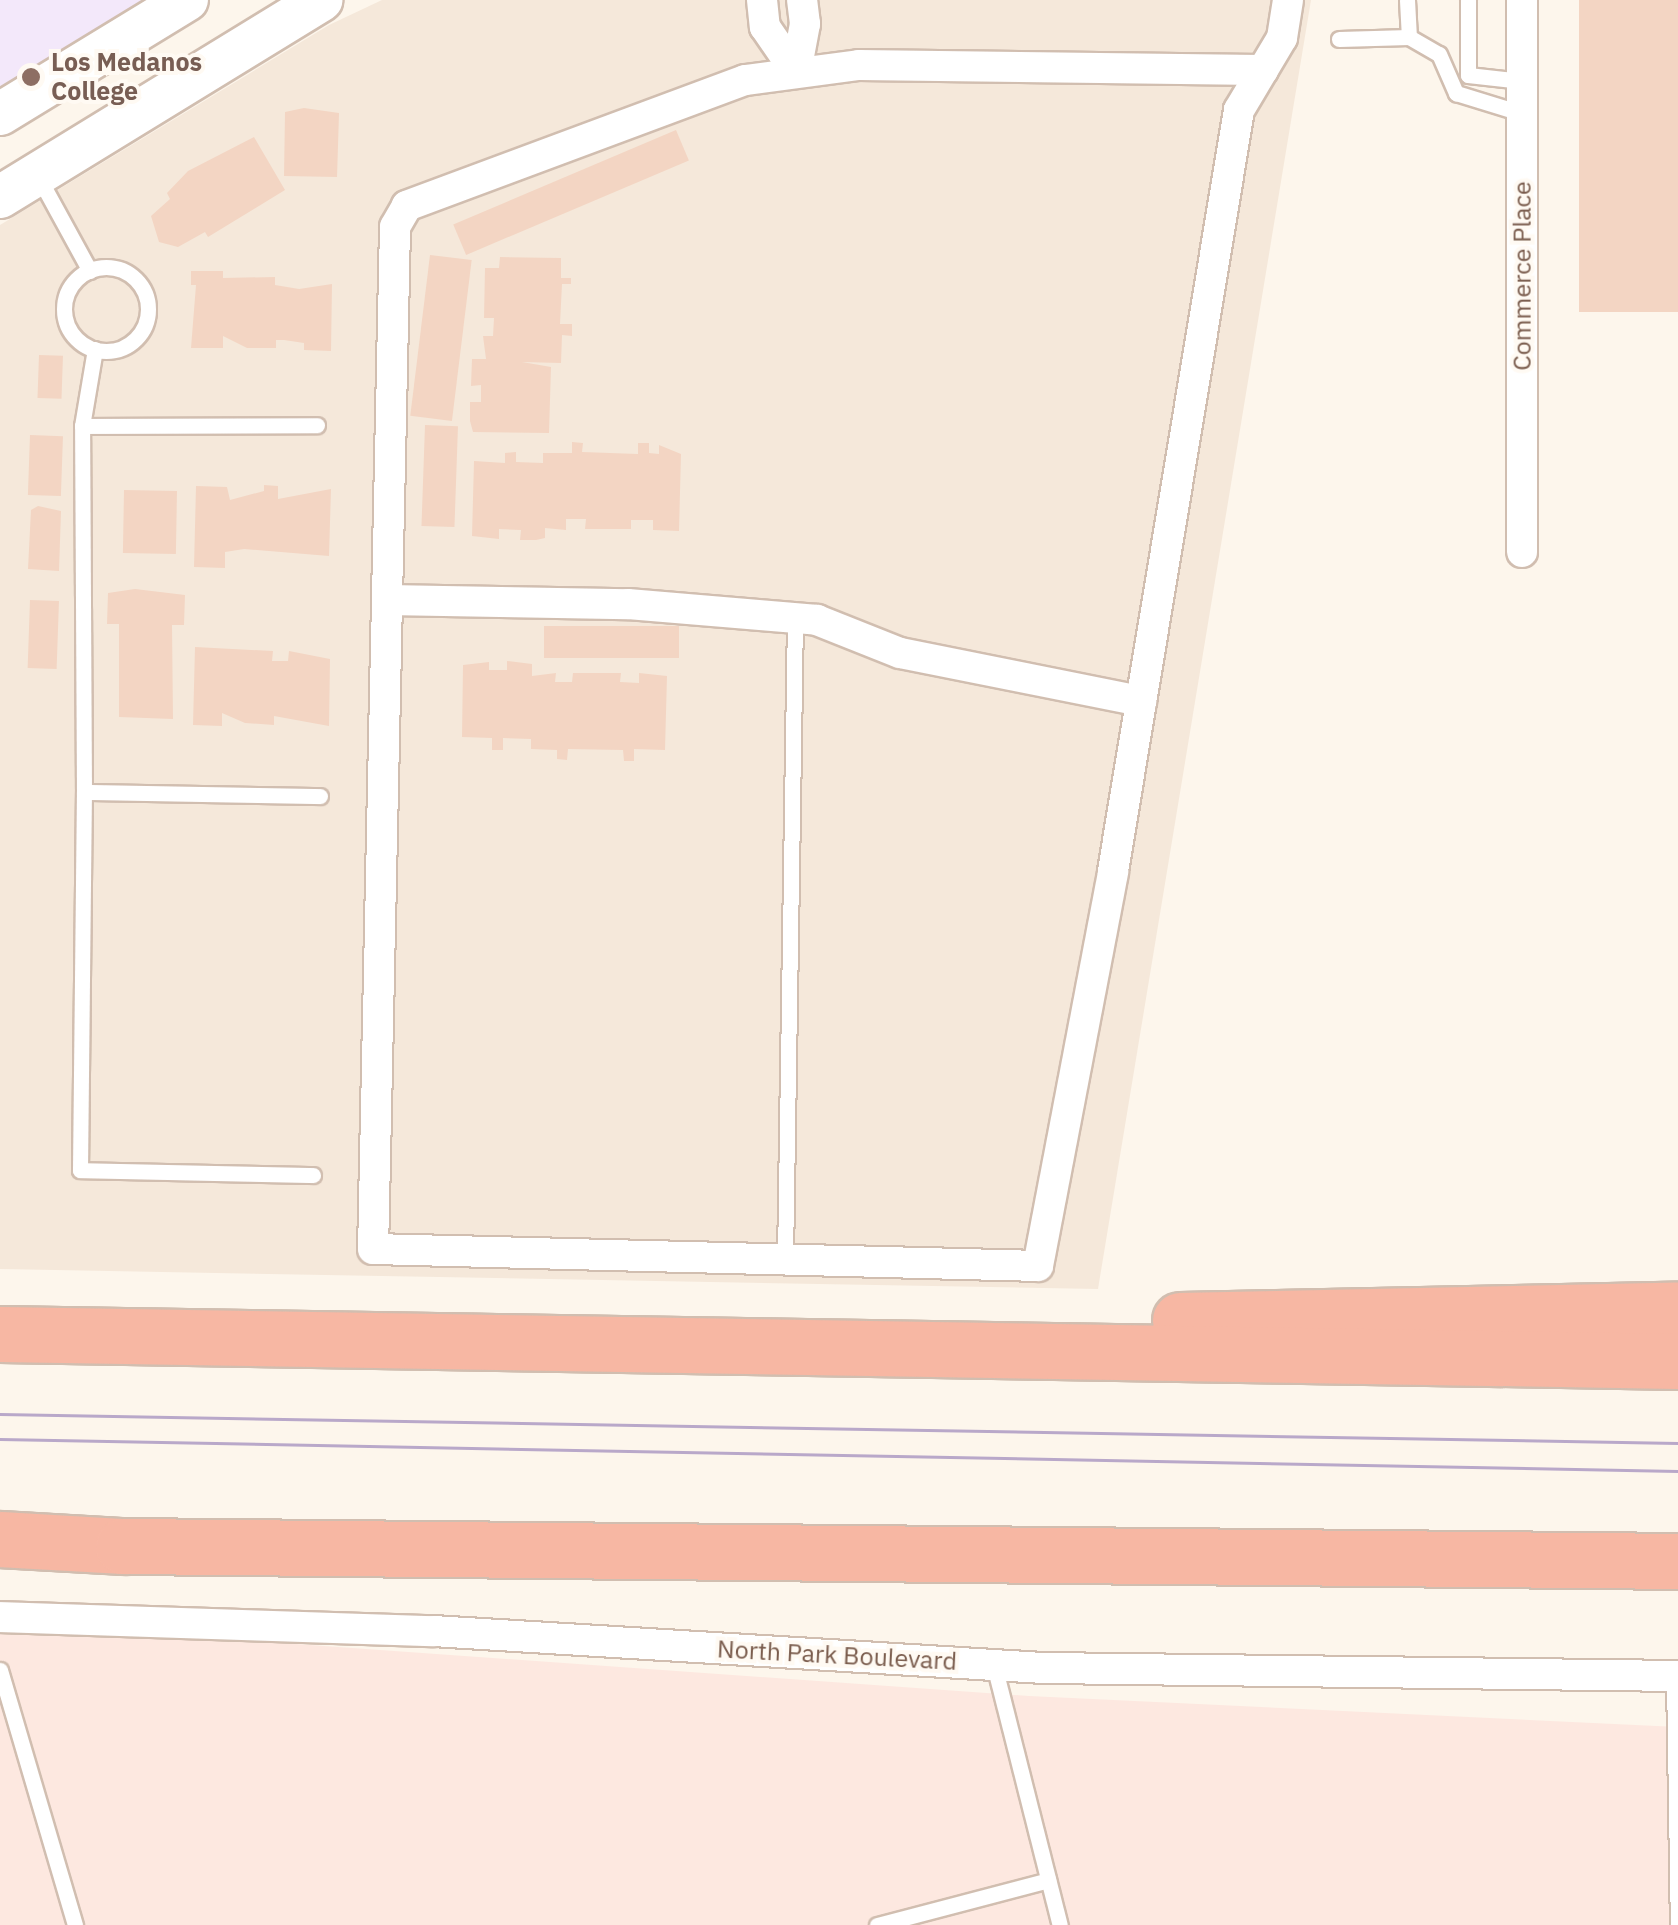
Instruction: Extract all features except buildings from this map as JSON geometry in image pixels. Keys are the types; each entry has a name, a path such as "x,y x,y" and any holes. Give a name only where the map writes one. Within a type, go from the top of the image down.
{"highway":[{"path":"972,1354 1090,1322 1678,1310"},
{"path":"0,1334 972,1354 1678,1362"},
{"path":"0,1539 123,1546 1678,1561"}],"main road":[{"path":"0,114 187,0"},
{"path":"0,197 321,0"}],"street":[{"path":"762,0 765,27 796,72"},
{"path":"796,72 805,24 802,0"},
{"path":"1262,70 859,65 745,80 406,206 395,227 373,1249 1038,1266 1141,701 1239,110 1282,38 1288,0"},
{"name":"Commerce Place","path":"1522,0 1522,552"},
{"path":"387,600 628,604 795,618 900,653 1141,701"},
{"name":"North Park Boulevard","path":"0,1617 432,1631 994,1665 1677,1678"}],"lane":[{"path":"1407,0 1409,37"},
{"path":"1468,0 1468,75 1522,81"},
{"path":"1339,39 1409,37 1439,54 1456,93 1522,114"},
{"path":"37,174 90,271"},
{"path":"118,269 132,276 148,299 136,340 95,350 74,336 65,312 70,288 90,271 118,269"},
{"path":"95,350 82,426 80,1170 313,1176"},
{"path":"82,426 317,425"},
{"path":"785,1260 795,618"},
{"path":"84,792 320,796"},
{"path":"994,1665 1060,1925"},
{"path":"0,1670 75,1925"},
{"path":"1677,1678 1678,1925"},
{"path":"876,1925 1048,1880"}],"shaded area":[{"name":"Los Medanos College","path":"0,0 187,0 0,114"},
{"path":"382,0 1311,0 1098,1289 0,1269 0,225 329,25"},
{"path":"0,1623 1029,1696 1678,1727 1678,1925 0,1925"}],"tram line":[{"path":"0,1414 1678,1443"},
{"path":"0,1439 1678,1471"}],"place":[{"name":"Los Medanos College","path":"31,77"}]}
